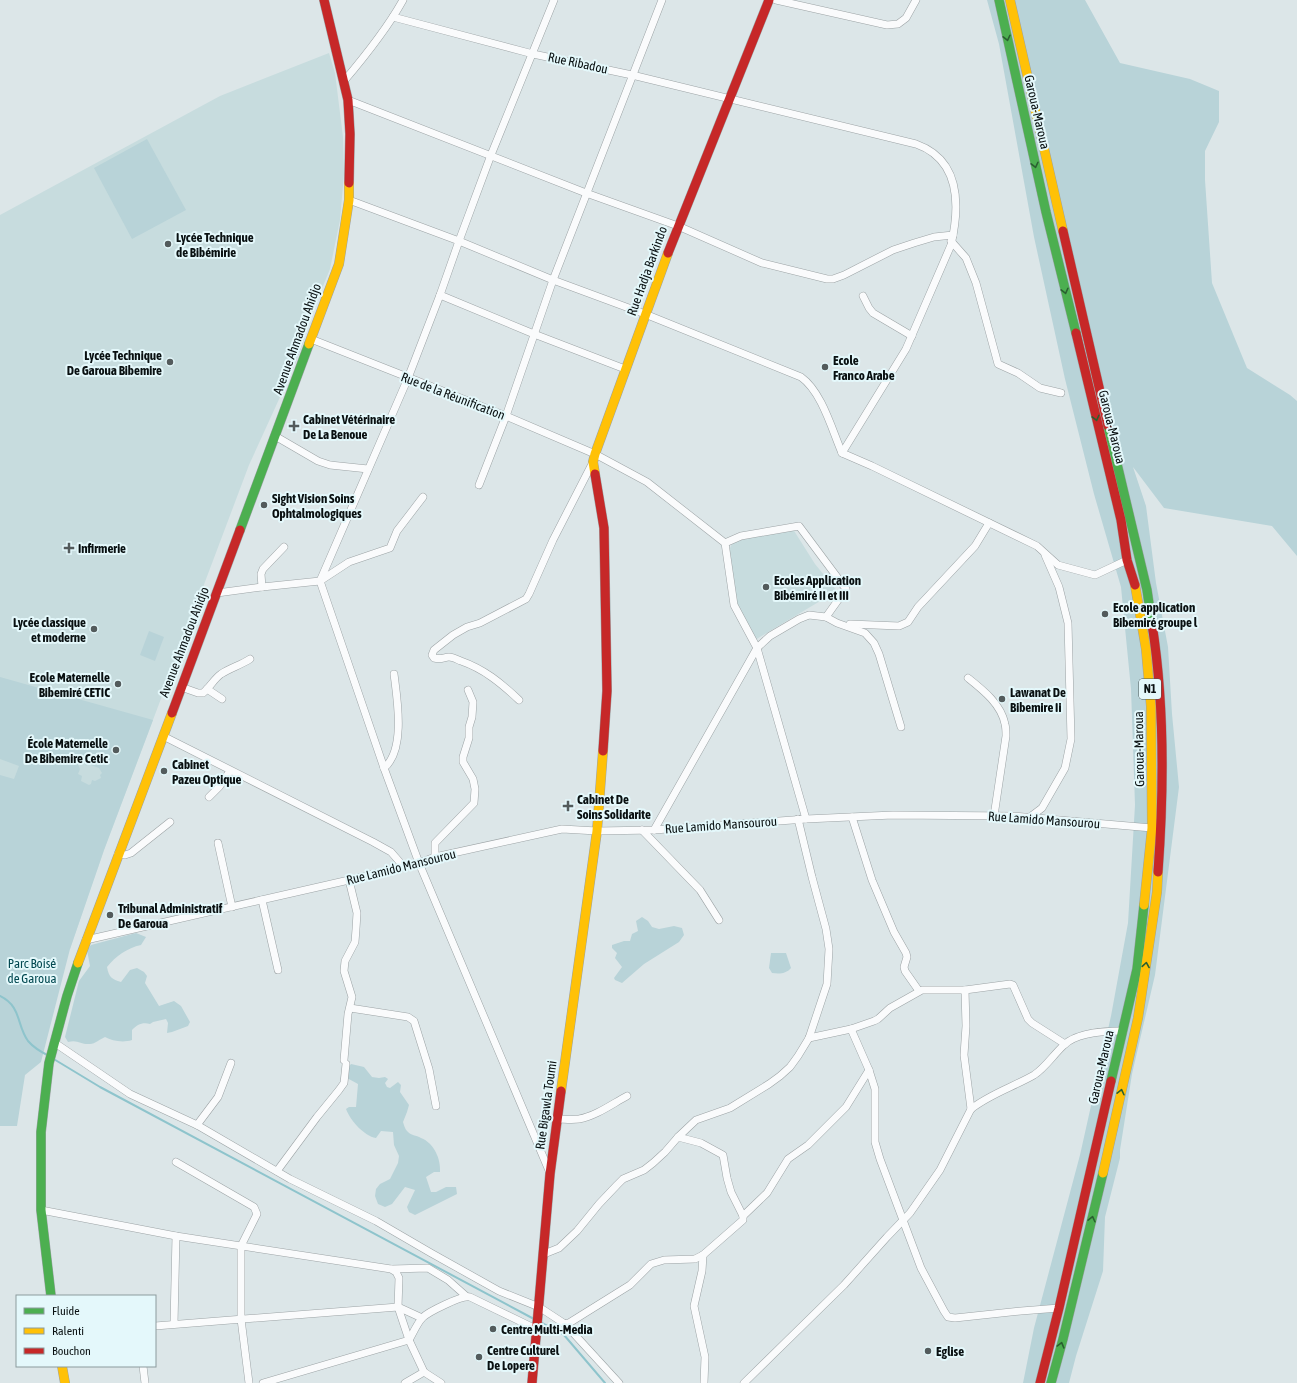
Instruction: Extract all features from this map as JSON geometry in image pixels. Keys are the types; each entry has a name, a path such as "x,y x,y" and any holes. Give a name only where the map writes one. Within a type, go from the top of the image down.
{"main road":[{"name":"Avenue Ahmadou Ahidjo","path":"51,1295 41,1210 41,1132 49,1063 67,996 86,940 338,264 349,200 350,134 348,100 324,0"},
{"name":"Rue Hadja Barkindo","path":"594,458 678,226 769,0"},
{"name":"Garoua-Maroua","path":"999,0 1046,212 1121,520 1127,560 1137,592 1146,649 1151,706 1152,828 1137,969 1059,1308 1040,1383"},
{"name":"Garoua-Maroua","path":"1010,0 1057,208 1147,590 1156,647 1161,705 1162,820 1157,892 1138,1018 1100,1185 1051,1383"},
{"name":"Rue Bigawla Toumi","path":"532,1383 550,1174 597,831 607,691 604,528 594,458"},
{"path":"62,1367 65,1383"}],"street":[{"path":"344,81 366,56 393,18 403,0"},
{"path":"550,1174 419,864 384,768 320,581 408,378 491,155 554,0"},
{"path":"478,485 506,416 553,280 586,193 662,0"},
{"path":"776,0 887,25 898,24 906,18 916,0"},
{"name":"Rue Ribadou","path":"393,18 533,54 632,75 916,144 928,148 937,155 946,166 953,181 957,201 952,238 906,349 842,453"},
{"path":"348,100 586,193 678,226 762,263 827,280 844,275 900,248 934,237 952,238 966,258 976,283 998,364 1018,372 1040,388 1061,393"},
{"path":"349,200 458,241 553,280 645,314 801,377 806,381 820,400 842,453 1037,546 1058,565 1095,575 1127,560"},
{"path":"440,295 534,334 625,369"},
{"path":"863,296 873,313 912,336"},
{"name":"Rue de la Réunification","path":"311,339 506,416 647,482 725,543"},
{"path":"275,436 318,461 330,465 368,469"},
{"path":"519,700 506,687 474,665 449,657 441,660 434,658 432,655 434,650 466,627 480,623 526,599 553,540 594,458"},
{"path":"217,592 320,581 349,562 390,548 397,531 423,497"},
{"path":"836,623 899,626 908,622 918,607 976,546 989,523"},
{"path":"806,819 757,648 734,604 725,543 741,536 799,526 846,589 826,617"},
{"path":"262,587 261,574 263,569 284,547"},
{"path":"1030,817 1042,808 1065,768 1071,739 1068,623 1059,587 1045,553"},
{"path":"654,830 757,648 770,636 799,619 809,615 826,617 836,623 865,632 874,642 879,654 901,727"},
{"path":"181,687 198,693 203,693 222,673 242,665 250,659"},
{"path":"384,768 388,764 393,753 399,733 399,713 394,674"},
{"path":"968,678 986,693 999,709 1005,723 1006,736 994,816"},
{"path":"207,689 222,699"},
{"path":"435,857 435,843 474,803 475,789 473,778 463,762 472,717 473,702 468,690"},
{"path":"163,736 374,842 391,852 404,867"},
{"path":"209,797 219,787 230,771"},
{"name":"Rue Lamido Mansourou","path":"86,940 419,864 435,857 562,829 597,831 654,830 806,819 893,815 1030,817 1152,828"},
{"path":"852,817 872,880 894,932 906,953 907,957 904,967 905,971 919,991"},
{"path":"544,1254 559,1248 577,1231 599,1204 623,1179 644,1170 653,1163 696,1120 730,1108 780,1076 790,1067 809,1038 827,984 829,949 826,929 798,820"},
{"path":"118,854 125,855 131,853 170,822"},
{"path":"642,830 705,896 720,920"},
{"path":"218,843 232,907"},
{"path":"277,1171 344,1083 352,997 344,970 345,961 355,942 357,913 349,880"},
{"path":"262,900 278,970"},
{"path":"809,1038 851,1029 878,1019 890,1008 919,991 965,990 1012,984 1028,1019 1065,1044"},
{"path":"965,990 966,1026 964,1055 972,1109"},
{"path":"350,1008 408,1017 414,1020 429,1069 436,1106"},
{"path":"851,1029 869,1070 875,1089 875,1142 880,1159 902,1221 921,1268 948,1317 955,1318 1059,1308"},
{"path":"744,1383 844,1285 910,1213 940,1170 972,1109 980,1102 1035,1074 1073,1038 1103,1031 1123,1031"},
{"path":"54,1045 130,1094 197,1125 277,1171 376,1221 430,1253 565,1324 619,1383"},
{"path":"197,1125 218,1097 231,1062"},
{"path":"565,1324 569,1323 630,1285 651,1264 664,1260 695,1259 703,1256 743,1220 743,1216 767,1193 788,1159 808,1145 846,1107 869,1070"},
{"path":"557,1119 579,1119 602,1110 627,1096"},
{"path":"678,1138 701,1143 723,1155 731,1192 743,1216"},
{"path":"176,1162 254,1207 257,1214 242,1246 242,1319 249,1383"},
{"path":"41,1210 176,1236 391,1269 428,1268 448,1280 466,1296 537,1327"},
{"path":"174,1324 176,1236"},
{"path":"703,1256 702,1271 694,1306 705,1357 704,1383"},
{"path":"391,1269 396,1272 399,1278 398,1308 409,1340 424,1372 441,1383"},
{"path":"263,1383 409,1340 422,1318 453,1301 466,1296"},
{"path":"156,1326 398,1308 422,1318"},
{"path":"143,1367 145,1383"},
{"path":"405,1383 424,1372"}],"shaded area":[{"path":"329,53 335,73 343,137 344,174 340,220 330,269 304,333 305,338 296,362 249,465 104,850 70,949 0,922 0,215 220,96"},
{"path":"791,526 815,564 837,591 755,640 736,604 727,555 734,539"}],"green space":[{"path":"987,0 1085,0 1120,63 1190,79 1219,91 1219,122 1205,151 1205,180 1212,283 1247,368 1297,401 1297,556 1272,526 1164,508 1133,467 1146,506 1156,583 1168,647 1172,714 1179,787 1155,975 1132,1074 1120,1158 1105,1217 1103,1271 1069,1383 1023,1383 1034,1328 1080,1155 1111,1016 1128,923 1135,805 1131,689 1121,587 1094,494 1065,379 1034,237 999,44"},
{"path":"147,139 186,210 132,239 94,168"},
{"path":"149,631 164,637 155,661 140,655"},
{"name":"Parc Boisé de Garoua","path":"0,677 153,720 104,850 70,949 41,1062 25,1075 17,1126 0,1126 0,775 14,779 19,766 0,759","holes":["81,762 85,763 86,766 88,764 99,768 102,773 100,775 101,778 95,781 92,780 91,784 89,785 81,781 82,776 78,774 80,769 78,764"]},
{"path":"642,917 648,921 652,927 659,929 674,926 682,928 684,935 679,942 644,964 622,983 614,978 622,967 615,958 617,953 612,948 612,945 624,941 630,941 632,934 638,931 636,921"},
{"path":"136,933 146,937 141,945 126,950 110,963 107,967 110,976 121,982 130,970 137,968 144,972 147,976 145,983 159,1006 174,1001 181,1006 190,1022 188,1026 167,1033 168,1023 166,1019 150,1024 145,1023 138,1025 132,1030 132,1040 129,1041 111,1040 105,1037 92,1044 84,1044 74,1041 68,1042 65,1037 79,981 90,966 87,950 91,945"},
{"path":"771,953 786,953 791,968 782,973 772,973 769,968"},
{"path":"351,1064 364,1067 372,1077 385,1077 388,1079 385,1083 387,1087 390,1088 398,1082 401,1085 400,1092 409,1105 403,1122 405,1128 410,1134 426,1140 436,1152 438,1157 440,1172 434,1172 426,1177 431,1192 436,1192 446,1187 456,1187 457,1194 415,1215 409,1212 407,1207 415,1190 405,1187 392,1204 385,1207 378,1204 375,1196 376,1189 380,1184 390,1179 398,1163 399,1156 394,1145 393,1132 381,1131 376,1138 371,1137 358,1127 348,1113 346,1109 349,1107 356,1107 358,1084 347,1078 346,1070"}],"waterway":[{"path":"0,996 12,1005 24,1035 28,1041 38,1050 49,1056"},
{"path":"52,1058 100,1087 534,1319"},
{"path":"540,1322 564,1335 605,1383"}],"traffic: fast":[{"path":"999,0 1046,212 1076,333"},
{"path":"240,530 309,344"},
{"path":"1108,426 1147,590 1152,624"},
{"path":"1111,1081 1137,969 1144,905"},
{"path":"51,1295 41,1210 41,1132 49,1063 67,996 78,963"},
{"path":"1051,1383 1103,1173"}],"traffic: slow":[{"path":"1010,0 1063,231"},
{"path":"309,344 339,264 349,200 349,183"},
{"path":"595,474 593,462 595,454 668,253"},
{"path":"1135,585 1146,649 1151,706 1152,828 1144,905"},
{"path":"78,963 172,713"},
{"path":"561,1091 597,831 603,751"},
{"path":"1103,1173 1138,1018 1157,892 1158,872"},
{"path":"62,1367 65,1383"}],"traffic: jam":[{"path":"324,0 348,100 350,134 349,183"},
{"path":"668,253 769,0"},
{"path":"1063,231 1108,426"},
{"path":"1076,333 1121,520 1127,560 1135,585"},
{"path":"595,474 604,528 607,691 603,751"},
{"path":"172,713 240,530"},
{"path":"1152,624 1159,686 1162,748 1158,872"},
{"path":"1040,1383 1059,1308 1111,1081"},
{"path":"532,1383 550,1174 561,1091"}],"place":[{"name":"Lycée Technique de Bibémirie","path":"168,244"},
{"name":"Lycée Technique De Garoua Bibemire","path":"170,362"},
{"name":"Ecole Franco Arabe","path":"825,367"},
{"name":"Cabinet Vétérinaire De La Benoue","path":"294,426"},
{"name":"Sight Vision Soins Ophtalmologiques","path":"264,505"},
{"name":"Infirmerie","path":"69,548"},
{"name":"Ecoles Application Bibémiré II et III","path":"766,587"},
{"name":"Ecole application Bibemiré groupe l","path":"1105,614"},
{"name":"Lycée classique et moderne","path":"94,629"},
{"name":"Ecole Maternelle Bibemiré CETIC","path":"118,684"},
{"name":"Lawanat De Bibemire Ii","path":"1002,699"},
{"name":"École Maternelle De Bibemire Cetic","path":"116,750"},
{"name":"Cabinet Pazeu Optique","path":"164,771"},
{"name":"Cabinet De Soins Solidarite","path":"568,806"},
{"name":"Tribunal Administratif De Garoua","path":"110,915"},
{"name":"Centre Multi-Media","path":"493,1329"},
{"name":"Eglise","path":"928,1351"},
{"name":"Centre Culturel De Lopere","path":"479,1357"}]}
